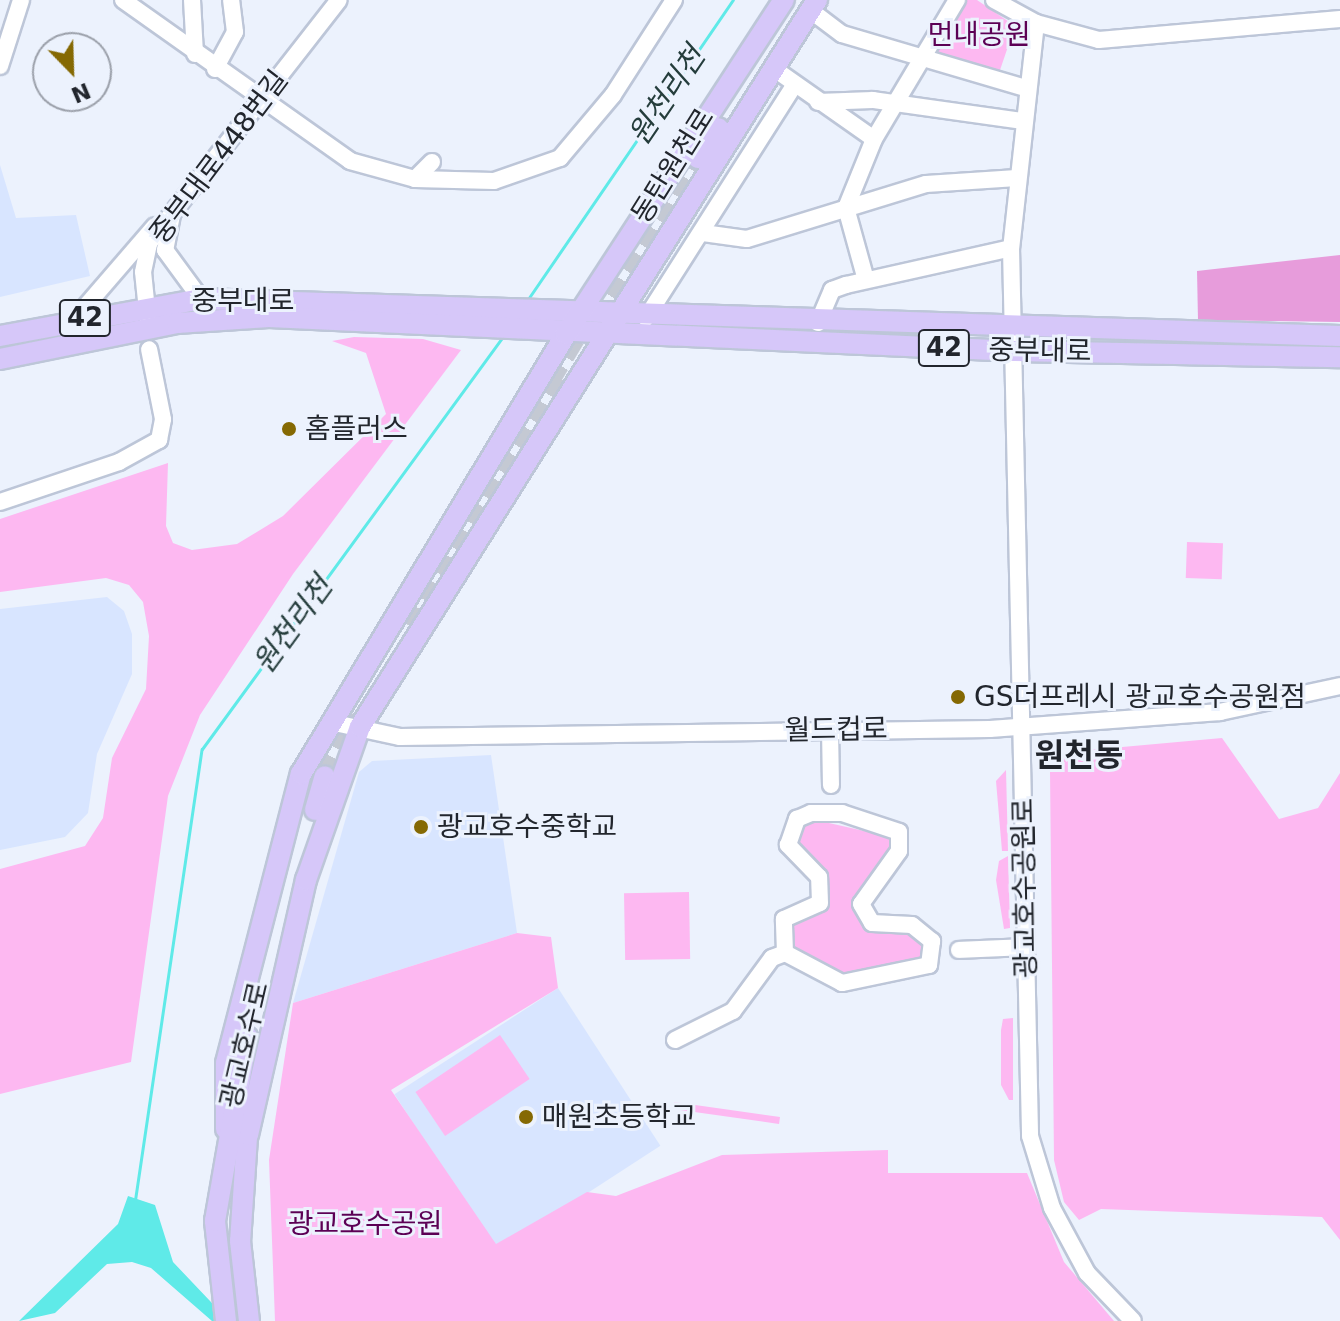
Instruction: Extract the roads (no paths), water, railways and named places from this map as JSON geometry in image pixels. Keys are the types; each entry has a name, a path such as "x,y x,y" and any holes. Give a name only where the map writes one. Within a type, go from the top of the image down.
{"main road":[{"name":"동탄원천로","path":"226,1129 226,1063 301,774 557,334 784,0"},
{"name":"동탄원천로","path":"248,1135 306,880 360,727 773,68 806,2"},
{"path":"693,155 806,2"},
{"name":"중부대로","path":"0,336 147,306 201,299 489,307 646,318 1340,336"},
{"path":"34,353 38,344 95,330 98,316"},
{"name":"중부대로","path":"0,359 127,333 155,334 269,317 557,334 1015,351 1340,357"},
{"name":"광교호수로","path":"226,1321 216,1264 226,1129 319,775 251,1065 244,1292 249,1321"}],"street":[{"path":"0,66 21,0"},
{"path":"123,0 260,103 350,161 415,179 494,181 560,158 613,95 674,0"},
{"path":"192,0 195,54"},
{"path":"215,69 235,32 231,0"},
{"name":"중부대로448번길","path":"0,502 119,462 159,440 163,419 155,334 147,306 149,243 339,0"},
{"path":"866,280 846,208 874,139 957,0"},
{"path":"994,0 1036,23 1099,40 1340,19"},
{"path":"806,2 842,34 1026,88"},
{"name":"광교호수공원로","path":"1036,23 1026,88 1011,248 1025,947 1034,1155 1087,1273 1133,1321"},
{"path":"773,68 794,86 874,139"},
{"path":"646,318 794,86"},
{"path":"818,102 895,103 1023,121"},
{"path":"415,179 432,162"},
{"path":"703,233 747,239 926,184 1017,178"},
{"path":"173,213 165,250 201,299"},
{"path":"73,321 139,238 173,213"},
{"path":"818,323 832,290 1011,248"},
{"name":"월드컵로","path":"330,722 400,737 1021,727 1220,712 1340,686"},
{"path":"830,729 831,785"},
{"path":"675,1040 733,1011 772,958 785,953 842,983 929,965 932,941 912,925 872,923 861,904 899,851 899,832 842,813 797,819 788,845 822,889 820,903 784,919 785,953"},
{"path":"959,950 1025,947"}],"water":[{"path":"128,1196 155,1205 173,1262 229,1321 212,1321 151,1268 132,1262 107,1264 55,1313 19,1321 118,1224"}],"waterway":[{"name":"원천리천","path":"526,302 733,0"},
{"name":"원천리천","path":"135,1200 202,749 504,335"}],"tunnel":[{"path":"597,323 698,158"},
{"path":"549,382 588,317"},
{"path":"411,627 565,375"},
{"path":"325,776 357,716"}],"place":[{"name":"홈플러스","path":"289,429"},
{"name":"GS더프레시 광교호수공원점","path":"958,697"},
{"name":"광교호수중학교","path":"421,827"},
{"name":"매원초등학교","path":"526,1117"}],"district":[{"name":"원천동","path":"1079,755"}],"park label":[{"name":"먼내공원","path":"979,35"},
{"name":"광교호수공원","path":"365,1224"}]}
